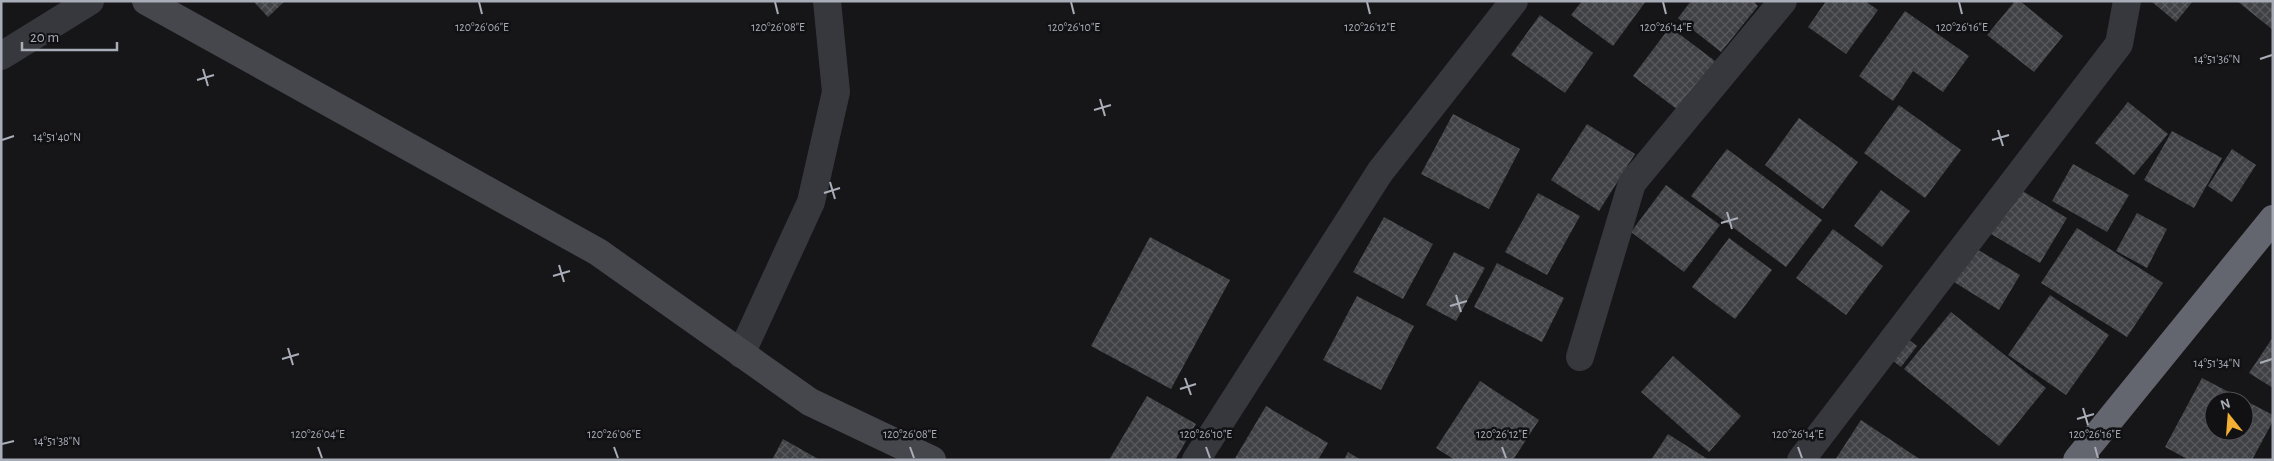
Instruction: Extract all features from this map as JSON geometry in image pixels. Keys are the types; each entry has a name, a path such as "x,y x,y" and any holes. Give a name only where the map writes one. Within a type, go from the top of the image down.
{"highway":[{"path":"2077,460 2273,219"}],"street":[{"path":"1,56 90,1"},
{"path":"146,1 598,252 810,402 932,460"},
{"path":"741,354 811,202 836,92 827,1"},
{"path":"1196,460 1380,172 1514,1"},
{"path":"1580,357 1632,183 1782,1"},
{"path":"1801,460 2119,44 2127,1"}],"building":[{"path":"253,1 285,1 268,17"},
{"path":"1582,1 1646,1 1613,46 1571,15"},
{"path":"1691,1 1753,1 1758,6 1721,52 1678,18"},
{"path":"1826,1 1865,1 1878,10 1846,54 1808,27"},
{"path":"2015,1 2020,1 2063,36 2034,72 1987,35"},
{"path":"2151,1 2193,1 2176,22"},
{"path":"2237,1 2273,1 2273,30"},
{"path":"1905,11 1969,56 1943,92 1913,71 1893,101 1859,76"},
{"path":"1540,15 1593,53 1565,93 1511,55"},
{"path":"1670,27 1715,61 1678,110 1633,76"},
{"path":"2128,102 2168,134 2134,175 2095,143"},
{"path":"1899,105 1961,150 1925,198 1864,153"},
{"path":"1453,114 1520,149 1489,209 1421,174"},
{"path":"1799,118 1858,162 1823,209 1765,165"},
{"path":"1587,124 1635,154 1599,211 1551,180"},
{"path":"2172,131 2222,158 2194,208 2144,180"},
{"path":"1727,149 1822,220 1786,267 1691,196"},
{"path":"2232,149 2256,165 2232,202 2208,186"},
{"path":"2073,164 2129,195 2107,232 2052,201"},
{"path":"1666,185 1720,225 1684,272 1631,232"},
{"path":"2019,189 2067,218 2040,263 1991,234"},
{"path":"1881,190 1910,211 1882,247 1854,226"},
{"path":"1538,193 1580,216 1547,275 1505,252"},
{"path":"2137,213 2167,229 2147,268 2116,251"},
{"path":"1384,217 1433,244 1403,299 1353,272"},
{"path":"2077,228 2163,283 2127,337 2041,283"},
{"path":"1833,229 1883,266 1846,315 1796,278"},
{"path":"1150,237 1230,280 1171,389 1091,346"},
{"path":"1729,238 1772,270 1735,319 1692,287"},
{"path":"1975,248 2020,275 1999,310 1954,282"},
{"path":"1454,252 1485,268 1456,321 1426,305"},
{"path":"1497,263 1564,298 1542,342 1474,307"},
{"path":"2050,295 2109,335 2066,395 2008,355"},
{"path":"1357,296 1414,326 1381,390 1323,360"},
{"path":"1951,312 2046,388 1999,446 1904,369"},
{"path":"1900,333 1917,346 1901,367 1884,354"},
{"path":"2273,337 2273,388 2249,373"},
{"path":"1673,356 1741,416 1709,452 1641,392"},
{"path":"2202,378 2227,391 2204,391 2204,441 2254,441 2254,405 2273,415 2273,421 2252,460 2189,460 2165,447"},
{"path":"1480,381 1539,420 1513,460 1455,460 1436,448"},
{"path":"1147,396 1196,424 1175,460 1109,460"},
{"path":"1266,406 1328,443 1318,460 1234,460"},
{"path":"1861,420 1921,460 1835,460"},
{"path":"1668,434 1709,460 1651,460"},
{"path":"783,439 820,460 772,460"},
{"path":"1348,452 1361,460 1344,460"}]}
